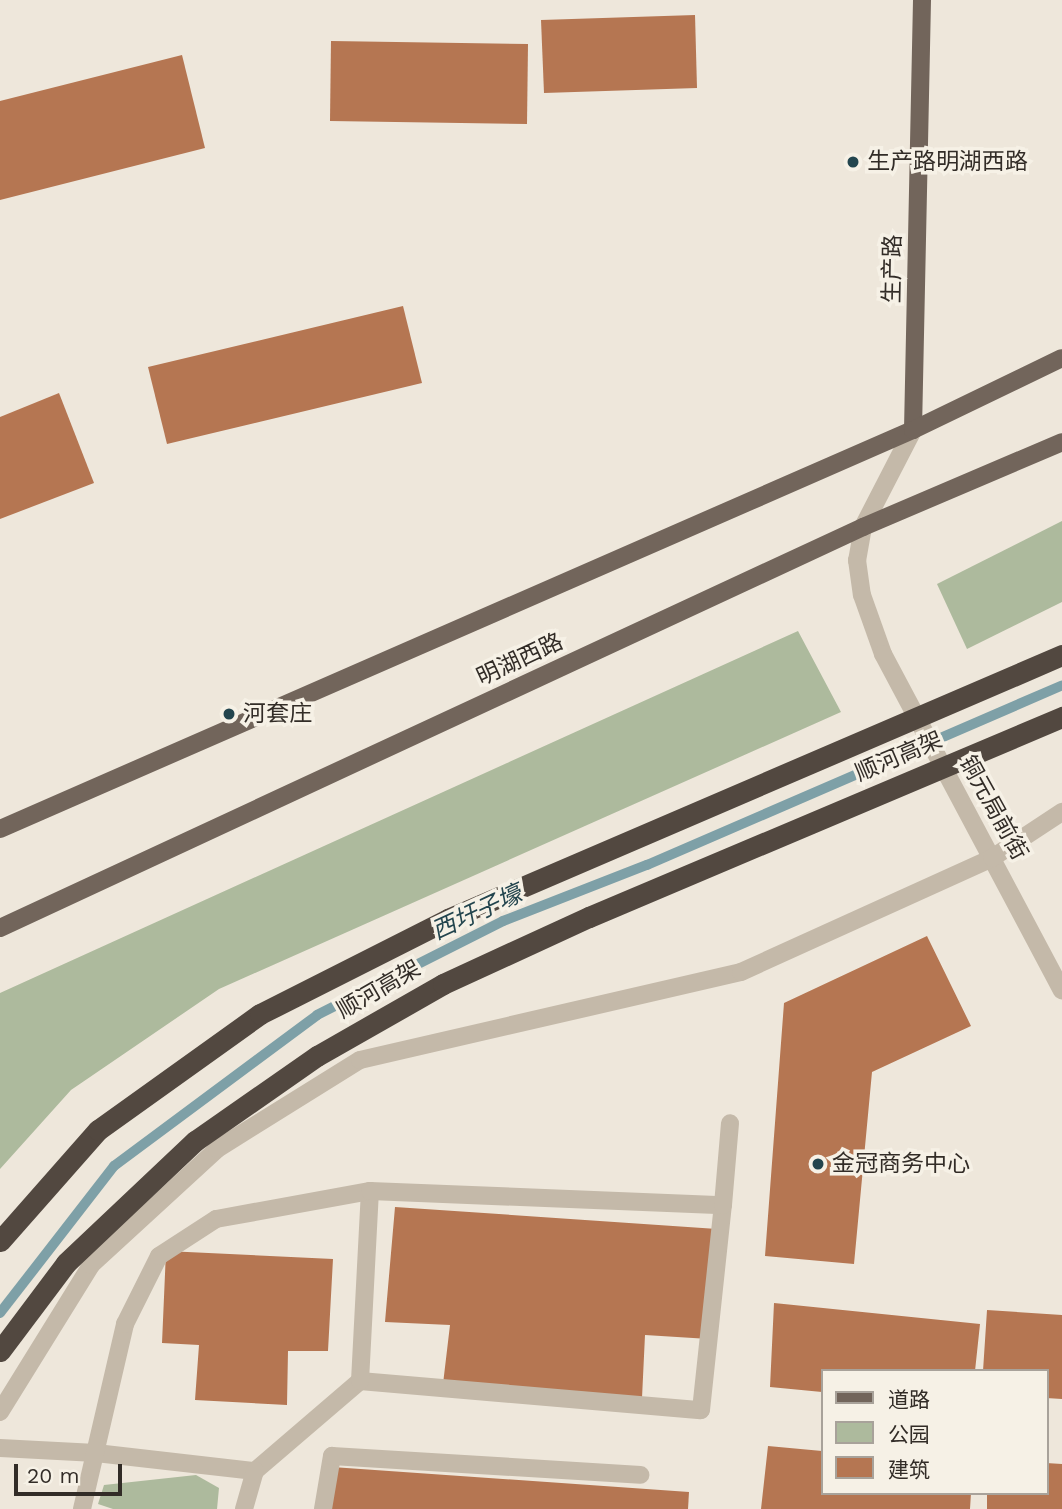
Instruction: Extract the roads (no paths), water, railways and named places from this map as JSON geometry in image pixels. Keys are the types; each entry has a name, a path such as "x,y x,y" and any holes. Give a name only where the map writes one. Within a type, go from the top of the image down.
{"highway":[{"name":"顺河高架","path":"0,1241 98,1130 260,1014 448,919 1062,655"},
{"name":"顺河高架","path":"0,1351 66,1263 195,1141 317,1056 443,984 589,917 1062,717"}],"main road":[{"name":"生产路","path":"913,430 922,0"},
{"path":"0,829 913,430 1062,358"},
{"name":"明湖西路","path":"0,928 863,527 1062,442"}],"street":[{"name":"生产路","path":"863,527 913,430"},
{"name":"铜元局前街","path":"863,527 857,560 862,595 883,654 1062,990"},
{"path":"0,1412 91,1265 217,1149 360,1060 741,972 992,858 1062,812"},
{"path":"244,1509 255,1471 360,1381 701,1410 730,1123"},
{"path":"82,1509 125,1324 159,1256 216,1219 370,1191 723,1205"},
{"path":"360,1381 370,1191"},
{"path":"363,1324 378,1297"},
{"path":"0,1448 96,1453 255,1471"},
{"path":"323,1509 332,1456 640,1475"}],"waterway":[{"name":"西圩子壕","path":"0,1313 114,1166 317,1015 503,921 647,865 1062,685"}],"place":[{"name":"生产路明湖西路","path":"853,162"},
{"name":"河套庄","path":"229,714"},
{"name":"金冠商务中心","path":"818,1164"}]}
